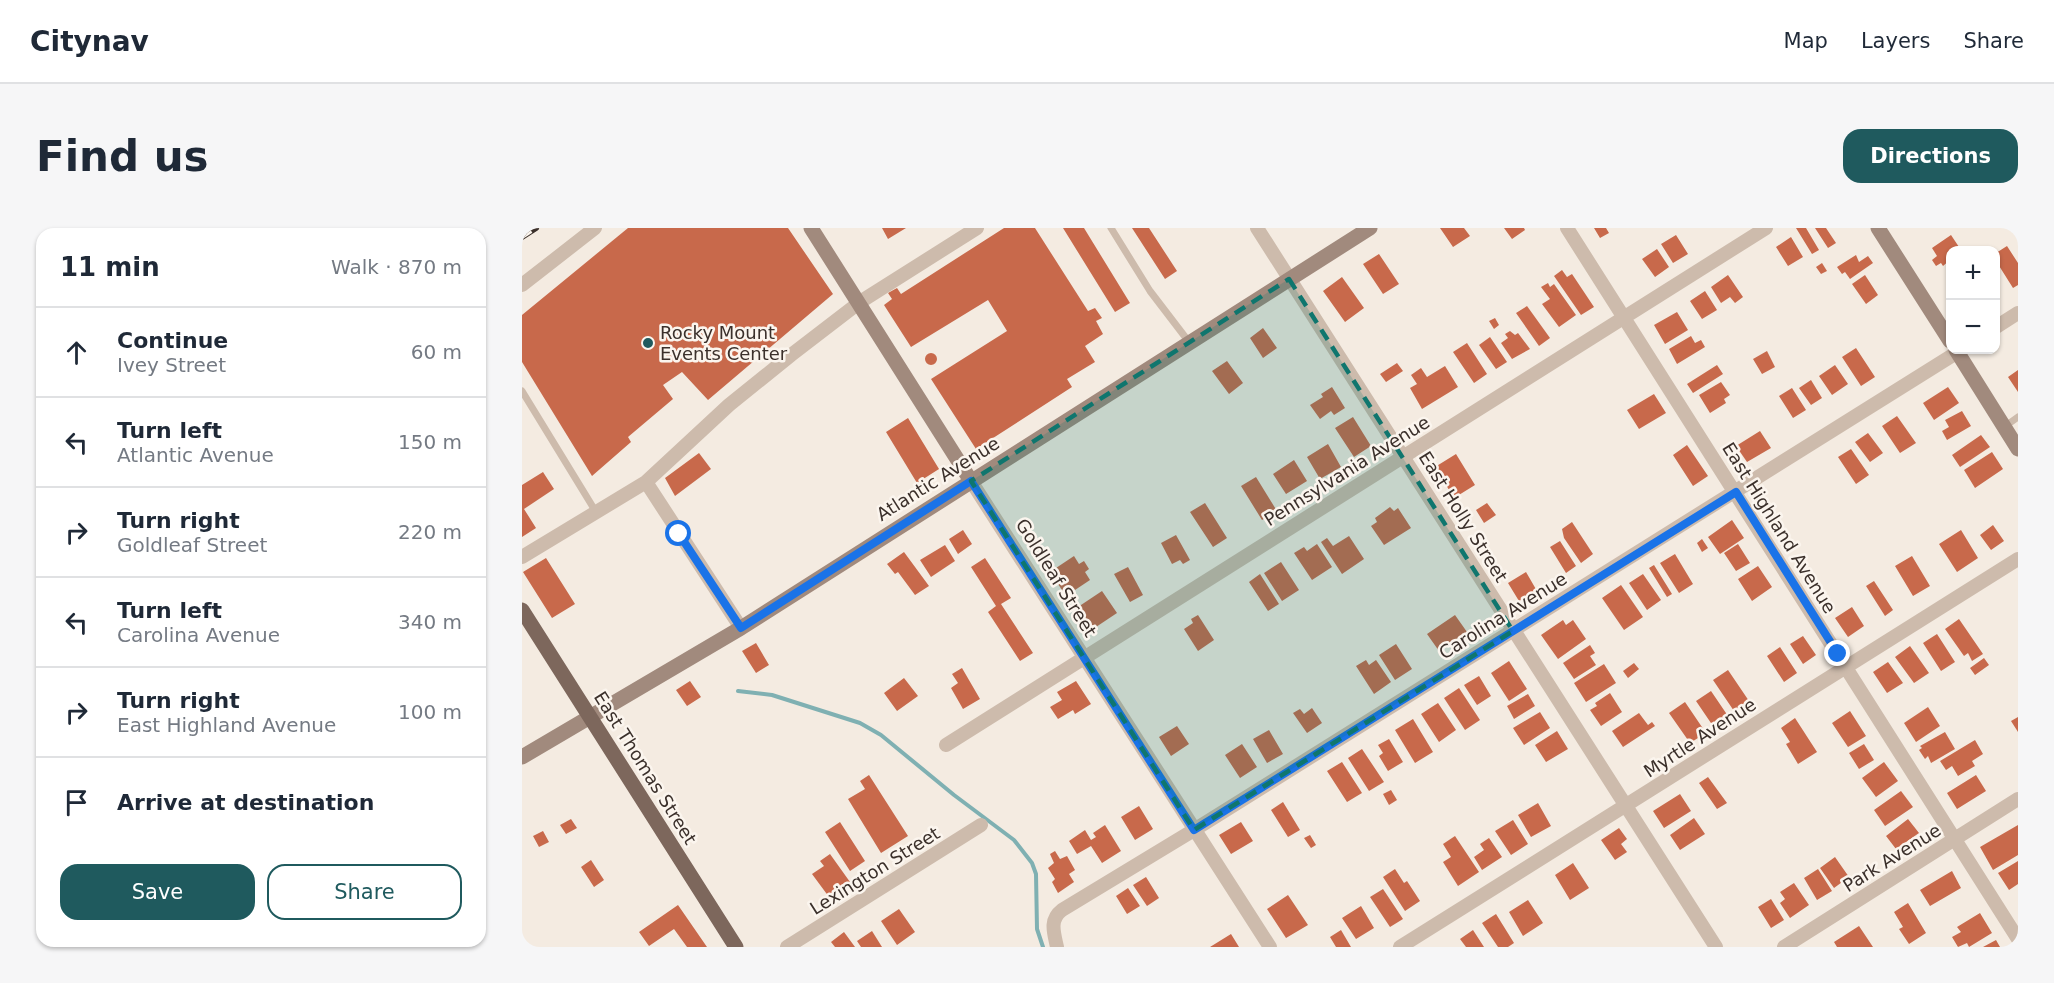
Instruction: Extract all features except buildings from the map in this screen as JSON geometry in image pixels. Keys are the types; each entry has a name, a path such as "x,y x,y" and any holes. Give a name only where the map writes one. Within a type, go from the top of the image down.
{"main road":[{"name":"Goldleaf Street","path":"811,228 860,302 971,481"},
{"name":"Atlantic Avenue","path":"522,757 741,628 1370,228"},
{"path":"1878,228 1946,333"},
{"path":"1960,354 2018,449"},
{"name":"East Thomas Street","path":"522,610 736,947"}],"street":[{"path":"522,285 595,228"},
{"path":"522,557 646,482 729,405 860,302 977,228"},
{"name":"East Holly Street","path":"1257,228 1716,947"},
{"name":"East Highland Avenue","path":"1567,228 2018,939"},
{"name":"Pennsylvania Avenue","path":"946,745 1766,228"},
{"path":"2000,324 2018,313"},
{"name":"Carolina Avenue","path":"1057,947 1053,921 1062,910 1736,492 1947,354"},
{"name":"Goldleaf Street","path":"971,481 1270,947"},
{"path":"646,482 741,628"},
{"name":"Myrtle Avenue","path":"1400,947 2018,559"},
{"name":"Park Avenue","path":"1784,947 2018,799"},
{"name":"Lexington Street","path":"787,947 981,825"}],"lane":[{"path":"1111,228 1150,291 1189,342"},
{"path":"522,391 596,513"},
{"path":"2004,427 2018,417"}],"highlighted area":[{"path":"1289,279 1513,631 1194,830 971,481"}],"waterway":[{"path":"738,691 772,695 860,723 881,735 954,795 1014,840 1032,863 1036,874 1037,929 1043,947"}],"railway":[{"path":"522,237 536,228"}],"place":[{"name":"Rocky Mount Events Center","path":"648,343"}],"route":[{"path":"679,534 741,628 971,481 1194,830 1736,492 1838,654"}]}
